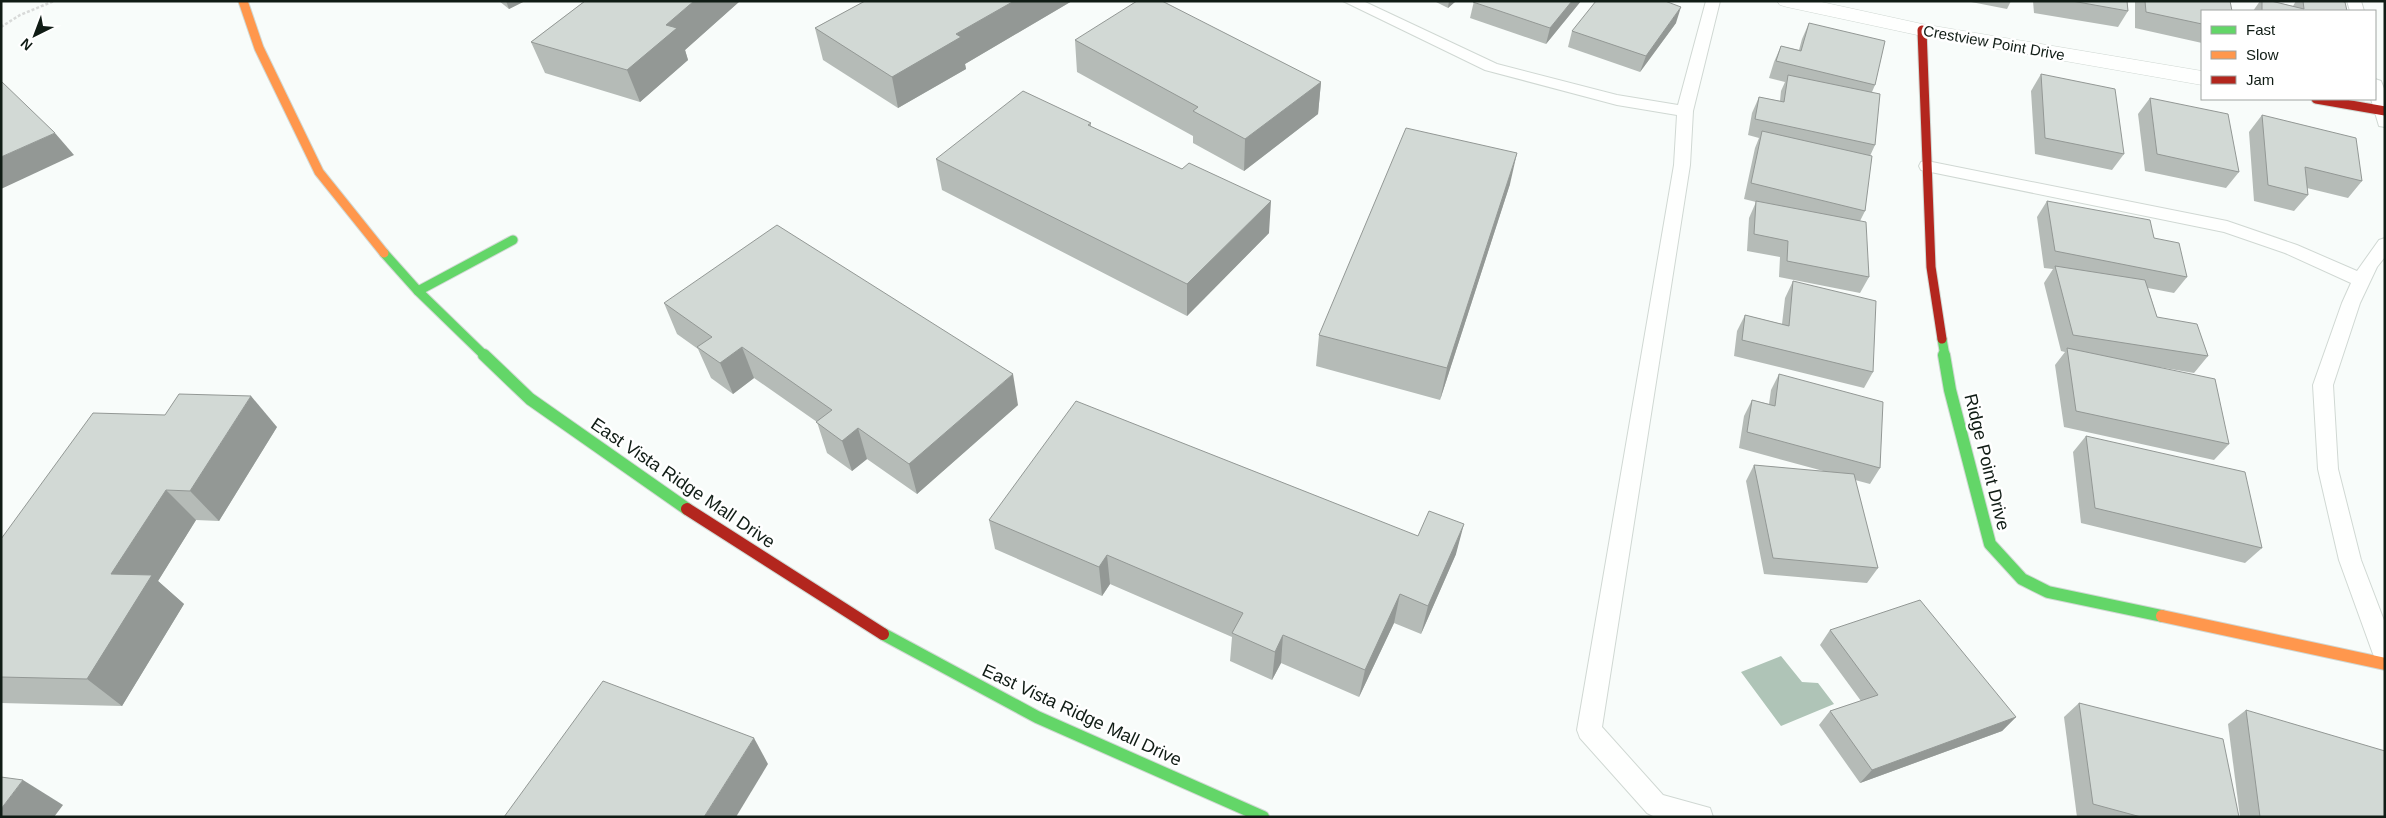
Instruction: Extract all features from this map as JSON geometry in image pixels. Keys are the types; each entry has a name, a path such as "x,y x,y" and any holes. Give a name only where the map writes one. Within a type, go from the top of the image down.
{"main road":[{"name":"East Vista Ridge Mall Drive","path":"243,1 259,48 319,172 364,231 418,291 530,399 702,520 895,641 1037,717 1263,817"},
{"name":"Ridge Point Drive","path":"1922,30 1931,267 1950,390 1990,544 2022,578 2048,592 2385,664"},
{"path":"2320,100 2384,115"},
{"path":"418,291 512,240"}],"street":[{"name":"Crestview Point Drive","path":"1787,1 1922,30 2201,78"}],"lane":[{"path":"1350,1 1491,68 1617,100 1685,111"},
{"path":"1700,817 1656,805 1589,730 1682,165 1685,111 1713,1"},
{"path":"2376,87 2384,115"},
{"path":"1927,166 2227,227 2291,249 2361,280"},
{"path":"2385,244 2369,265 2361,280 2351,303 2323,385 2328,469 2350,560 2385,654"}],"path":[{"path":"1,27 20,15 54,1"}],"shaded area":[{"path":"1781,656 1802,682 1818,683 1834,704 1781,726 1741,672"}],"building":[{"path":"585,1 694,1 666,25 677,28 627,70 531,42"},
{"path":"865,1 1014,1 956,34 961,37 892,77 815,28"},
{"path":"1137,1 1162,1 1321,82 1245,139 1193,111 1198,107 1075,40"},
{"path":"1474,1 1572,1 1550,28"},
{"path":"1596,1 1665,1 1681,7 1646,56 1572,31"},
{"path":"2072,1 2127,1 2128,11"},
{"path":"2145,1 2230,1 2232,10 2201,10 2201,24 2146,12"},
{"path":"2262,1 2271,1 2304,9 2303,1 2341,1 2345,2 2347,10 2262,10"},
{"path":"1809,23 1885,41 1875,85 1776,61 1781,46 1801,51"},
{"path":"2041,74 2115,89 2124,154 2045,138"},
{"path":"1788,75 1880,94 1875,145 1755,119 1759,97 1784,102"},
{"path":"1,81 55,133 1,157"},
{"path":"1023,91 1091,123 1088,125 1182,169 1189,163 1271,201 1187,284 936,159"},
{"path":"2150,98 2228,114 2239,172 2157,154"},
{"path":"2262,115 2356,138 2362,181 2305,167 2308,195 2268,185"},
{"path":"1406,128 1517,153 1447,368 1319,335"},
{"path":"1762,131 1872,156 1865,211 1751,183"},
{"path":"1756,201 1866,222 1869,277 1787,261 1788,241 1754,234"},
{"path":"2047,201 2150,220 2154,238 2179,243 2187,277 2055,251"},
{"path":"777,225 1013,374 909,464 858,428 842,441 816,422 832,410 742,347 720,363 697,347 712,337 664,303"},
{"path":"2055,266 2145,280 2157,317 2197,324 2208,356 2073,335"},
{"path":"1793,281 1876,301 1873,372 1742,340 1745,315 1789,326"},
{"path":"2067,348 2215,379 2229,444 2076,411"},
{"path":"1779,374 1883,402 1880,468 1747,432 1752,400 1775,406"},
{"path":"179,394 251,396 190,491 166,490 111,574 152,575 87,679 1,677 1,539 93,413 165,415"},
{"path":"1076,401 1418,536 1429,511 1464,524 1428,606 1400,594 1365,670 1283,635 1275,652 1232,633 1243,613 1107,555 1099,567 989,520"},
{"path":"2086,436 2245,472 2262,548 2095,508"},
{"path":"1754,465 1854,474 1878,568 1773,558"},
{"path":"1920,600 2016,717 1872,770 1830,711 1878,695 1830,630"},
{"path":"603,681 754,738 704,817 504,817"},
{"path":"2079,703 2223,739 2239,817 2141,817 2093,804"},
{"path":"2246,710 2385,751 2385,817 2260,817"},
{"path":"1,777 23,780 1,809"}],"traffic: fast":[{"path":"418,291 513,240"},
{"path":"384,253 418,291 530,399 687,509"},
{"path":"1942,339 1950,390 1990,544 2022,579 2048,592 2162,616"},
{"path":"883,634 1037,717 1263,817"}],"traffic: slow":[{"path":"243,1 259,48 319,172 384,253"},
{"path":"2162,616 2385,664"}],"traffic: jam":[{"path":"1922,30 1931,267 1942,339"},
{"path":"2322,100 2385,111"},
{"path":"687,509 883,634"}]}
